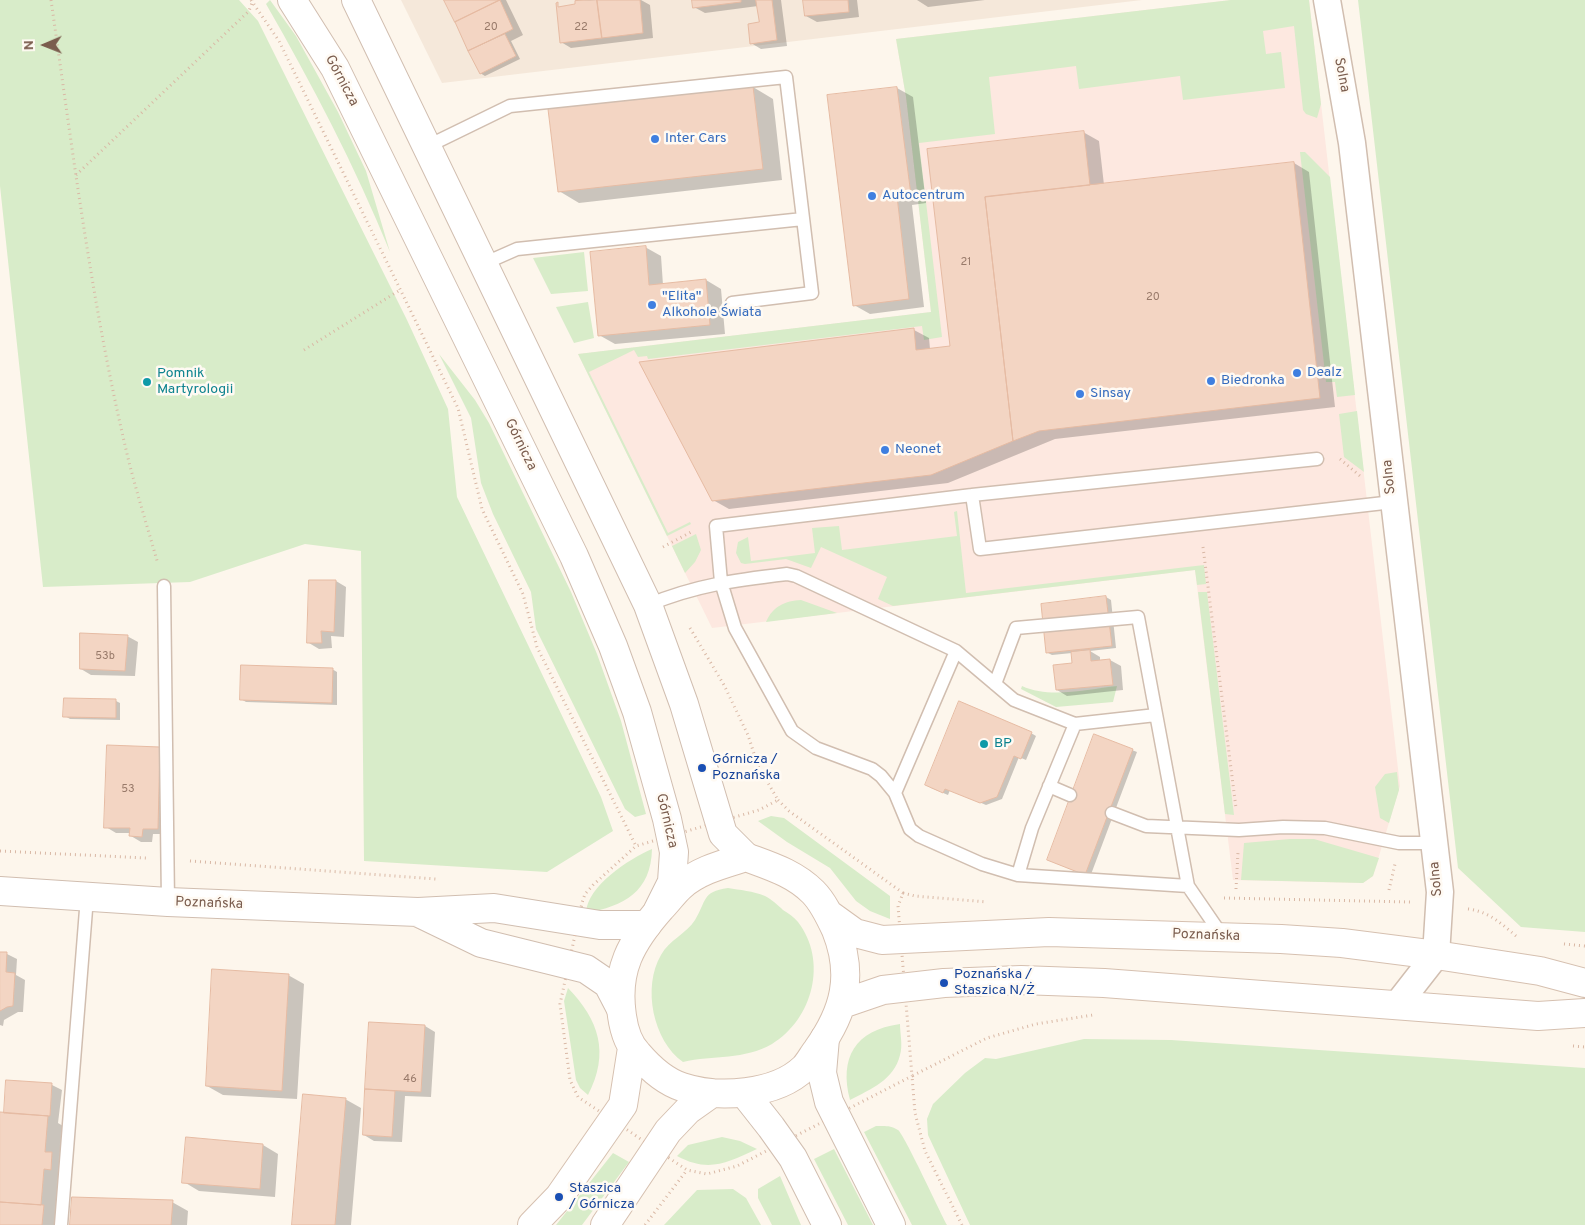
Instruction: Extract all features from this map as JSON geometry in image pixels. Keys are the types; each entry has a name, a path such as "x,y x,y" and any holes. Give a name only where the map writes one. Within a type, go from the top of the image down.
{"street":[{"name":"Górnicza","path":"292,0 335,68 574,556 613,646 637,712 674,852 672,882 652,918"},
{"path":"356,0 648,605 684,704 723,834 746,857 775,867 796,878 814,892 830,915 843,948 846,975 842,1004 836,1022 803,1068 773,1086 744,1094 712,1093 682,1087 654,1072 632,1048 624,1027 620,980 629,951 652,918 682,885 711,867 746,857"},
{"name":"Solna","path":"1327,0 1352,143 1434,843 1440,905 1436,955"},
{"name":"Poznańska","path":"0,890 168,902 418,912 494,908 577,922 652,918"},
{"name":"Poznańska","path":"418,912 481,943 586,969 608,984 621,1009"},
{"name":"Poznańska","path":"830,915 855,933 882,940 1049,932 1223,937 1342,943 1540,971 1585,983"},
{"path":"1397,1005 1436,955"},
{"path":"842,1004 883,990 944,983 992,981 1095,983 1538,1016 1585,1013"},
{"path":"825,1038 822,1073 829,1102 891,1225"},
{"path":"532,1225 559,1197 623,1105 632,1048"},
{"path":"605,1225 668,1131 688,1110 712,1093"},
{"path":"744,1094 783,1143 827,1225"}],"lane":[{"path":"428,146 510,106 786,77 812,293 732,303"},
{"path":"483,264 517,249 803,219"},
{"path":"1188,886 1018,874 982,864 918,836 910,829 903,817 895,793 881,776 872,769 816,748 792,731 735,628 721,582 716,526 1317,459"},
{"path":"972,496 980,549 1393,502"},
{"path":"648,605 679,593 721,582 787,574 796,576 956,651 1014,700 1075,724 1156,715"},
{"path":"164,586 169,860 168,902"},
{"path":"995,684 1016,628 1138,617 1188,886 1223,937"},
{"path":"895,793 956,651"},
{"path":"1018,874 1032,828 1075,724"},
{"path":"1049,786 1070,795"},
{"path":"1112,813 1146,826 1239,830 1283,827 1326,828 1399,843 1434,843"},
{"path":"61,1225 87,897"}],"path":[{"path":"50,0 101,328 128,458 164,586"},
{"path":"76,175 249,11 252,0"},
{"path":"252,0 279,42 458,408 482,509 523,594 537,647 636,846"},
{"path":"304,350 400,290"},
{"path":"1317,459 1337,457 1362,477"},
{"path":"1200,525 1239,830 1236,888"},
{"path":"662,547 701,527 716,526"},
{"path":"962,1225 925,1151 915,1113 912,1076 904,988 898,906 903,893 789,811 778,800 759,810 636,846 626,853 586,894 577,922 560,1010 570,1080 578,1097 687,1170 707,1174 721,1171 783,1143 912,1076 987,1038 1036,1024 1102,1014"},
{"path":"0,851 169,860 442,879"},
{"path":"1440,905 1477,910 1494,918 1520,939"},
{"path":"1559,943 1585,946"},
{"path":"1565,1046 1585,1047"},
{"path":"644,1225 687,1170"}],"shaded area":[{"path":"401,0 1142,0 442,83"},
{"path":"1231,0 1309,0 1400,786 1373,876 1363,883 1233,880 1195,570 712,628 578,354 931,312 906,97 896,39"}],"green space":[{"path":"0,0 239,0 258,21 407,320 448,409 457,497 601,797 613,831 547,872 364,861 361,551 305,544 190,582 43,587 0,186"},
{"path":"270,0 296,36 338,112 366,171 390,252 377,220 332,126 266,4"},
{"path":"1231,0 1309,0 1321,104 1317,118 1306,114 1303,110 1294,26 1263,31 1266,54 1281,52 1285,88 1183,100 1180,76 1079,89 1076,66 989,77 995,134 919,143 942,337 924,340 922,326 648,359 647,356 638,357 634,350 589,372 668,533 690,522 691,524 667,536 578,354 931,312 906,97 896,39"},
{"path":"1358,0 1585,0 1585,932 1521,927 1458,868"},
{"path":"1300,152 1305,152 1330,177 1355,395 1337,397 1335,382 1326,382"},
{"path":"584,252 588,291 551,294 533,258"},
{"path":"588,302 594,338 574,343 556,307"},
{"path":"439,354 475,400 489,423 571,592 597,654 621,721 646,814 635,817 625,809 536,629 531,592 493,514 481,483 471,418"},
{"path":"1357,411 1364,472 1344,457 1339,414"},
{"path":"957,511 966,593 1204,565 1206,584 1197,585 1195,570 893,606 878,599 887,577 821,547 811,568 786,559 745,564 741,563 736,553 738,542 748,537 751,561 815,553 812,528 839,526 842,550 957,536 954,512"},
{"path":"696,534 701,550 695,562 685,573 672,546"},
{"path":"1198,592 1207,592 1234,815 1225,814"},
{"path":"801,600 837,613 766,622 772,612 780,605"},
{"path":"1022,686 1033,690 1056,693 1117,686 1113,702 1056,707 1021,689"},
{"path":"1397,772 1399,790 1389,823 1380,818 1375,787 1385,774"},
{"path":"771,816 784,818 890,896 890,919 870,911 856,901 830,868 787,842 758,821"},
{"path":"1314,839 1379,858 1373,876 1363,883 1241,880 1244,843"},
{"path":"652,849 647,876 633,894 612,906 586,913 588,903 601,884 632,859"},
{"path":"728,888 765,896 798,922 807,937 812,954 814,971 812,988 798,1020 772,1044 751,1053 683,1062 664,1041 658,1027 652,997 652,982 655,968 664,950 695,920 706,898 713,892"},
{"path":"568,988 587,1012 598,1038 600,1051 599,1065 588,1095 580,1088 576,1080 564,1001"},
{"path":"900,1024 901,1051 893,1071 881,1083 850,1100 847,1071 849,1059 854,1048 872,1032 884,1027"},
{"path":"1084,1039 1171,1040 1585,1068 1585,1225 970,1225 928,1135 927,1119 933,1104 965,1073 985,1058 996,1059"},
{"path":"876,1126 893,1127 902,1135 947,1225 912,1225 864,1132"},
{"path":"722,1137 740,1141 757,1149 727,1162 708,1165 688,1161 677,1156 688,1145"},
{"path":"834,1149 873,1225 848,1225 814,1159"},
{"path":"613,1153 629,1162 582,1225 556,1225"},
{"path":"780,1176 801,1225 772,1225 758,1198 758,1189"},
{"path":"733,1189 746,1198 761,1225 664,1225 697,1190"}],"building":[{"path":"444,0 500,0 455,22"},
{"path":"500,0 513,29 468,51 455,22"},
{"path":"597,0 602,38 560,43 556,3 558,2 558,7 575,4 575,1"},
{"path":"597,0 640,0 643,33 602,38"},
{"path":"692,0 741,0 741,2 693,8"},
{"path":"756,0 772,0 777,40 750,44 748,24 759,22"},
{"path":"803,0 848,0 849,12 805,16"},
{"path":"505,34 516,56 480,74 468,51"},
{"name":"Inter Cars","path":"753,86 763,169 558,192 548,109"},
{"name":"Autocentrum","path":"897,87 911,195 897,196 909,299 853,306 827,95"},
{"path":"1084,131 1090,185 985,197 1013,441 931,475 712,501 639,362 914,328 916,350 950,346 927,149"},
{"path":"1294,162 1320,398 1039,431 1013,441 985,197"},
{"name":"\"Elita\" Alkohole Świata","path":"646,246 649,285 706,279 710,325 598,336 590,252"},
{"path":"309,580 336,580 334,632 321,631 322,643 307,643"},
{"path":"1106,596 1112,646 1046,653 1041,604"},
{"path":"80,633 128,635 125,671 80,669"},
{"path":"1090,650 1091,661 1110,659 1113,685 1056,690 1053,665 1072,663 1071,652"},
{"path":"241,665 333,668 332,703 240,700"},
{"path":"64,698 116,699 116,718 63,717"},
{"name":"BP","path":"959,701 1032,732 1021,759 1014,756 997,797 980,803 945,789 943,793 925,785"},
{"path":"1094,734 1133,749 1085,875 1047,860"},
{"path":"107,745 160,747 158,829 143,829 142,837 129,836 130,828 104,828"},
{"path":"0,952 7,952 6,972 15,973 13,1006 0,1011"},
{"path":"212,969 289,974 282,1091 206,1086"},
{"path":"369,1022 425,1025 421,1092 365,1089"},
{"path":"6,1080 52,1083 50,1116 4,1113"},
{"path":"365,1089 395,1091 392,1137 363,1135"},
{"path":"303,1094 346,1098 335,1225 292,1225"},
{"path":"0,1112 48,1116 45,1152 52,1152 51,1170 44,1169 41,1205 0,1202"},
{"path":"186,1137 263,1144 260,1189 182,1183"},
{"path":"72,1197 173,1200 171,1225 70,1225"},
{"path":"0,1202 44,1205 42,1225 0,1225"}],"place":[{"name":"Inter Cars","path":"655,139"},
{"name":"Autocentrum","path":"872,196"},
{"name":"\"Elita\" Alkohole Świata","path":"652,305"},
{"name":"Dealz","path":"1297,373"},
{"name":"Biedronka","path":"1211,381"},
{"name":"Pomnik Martyrologii","path":"147,382"},
{"name":"Sinsay","path":"1080,394"},
{"name":"Neonet","path":"885,450"},
{"name":"BP","path":"984,744"},
{"name":"Górnicza / Poznańska","path":"702,768"},
{"name":"Poznańska / Staszica N/Ż","path":"944,983"},
{"name":"Staszica / Górnicza","path":"559,1197"}]}
